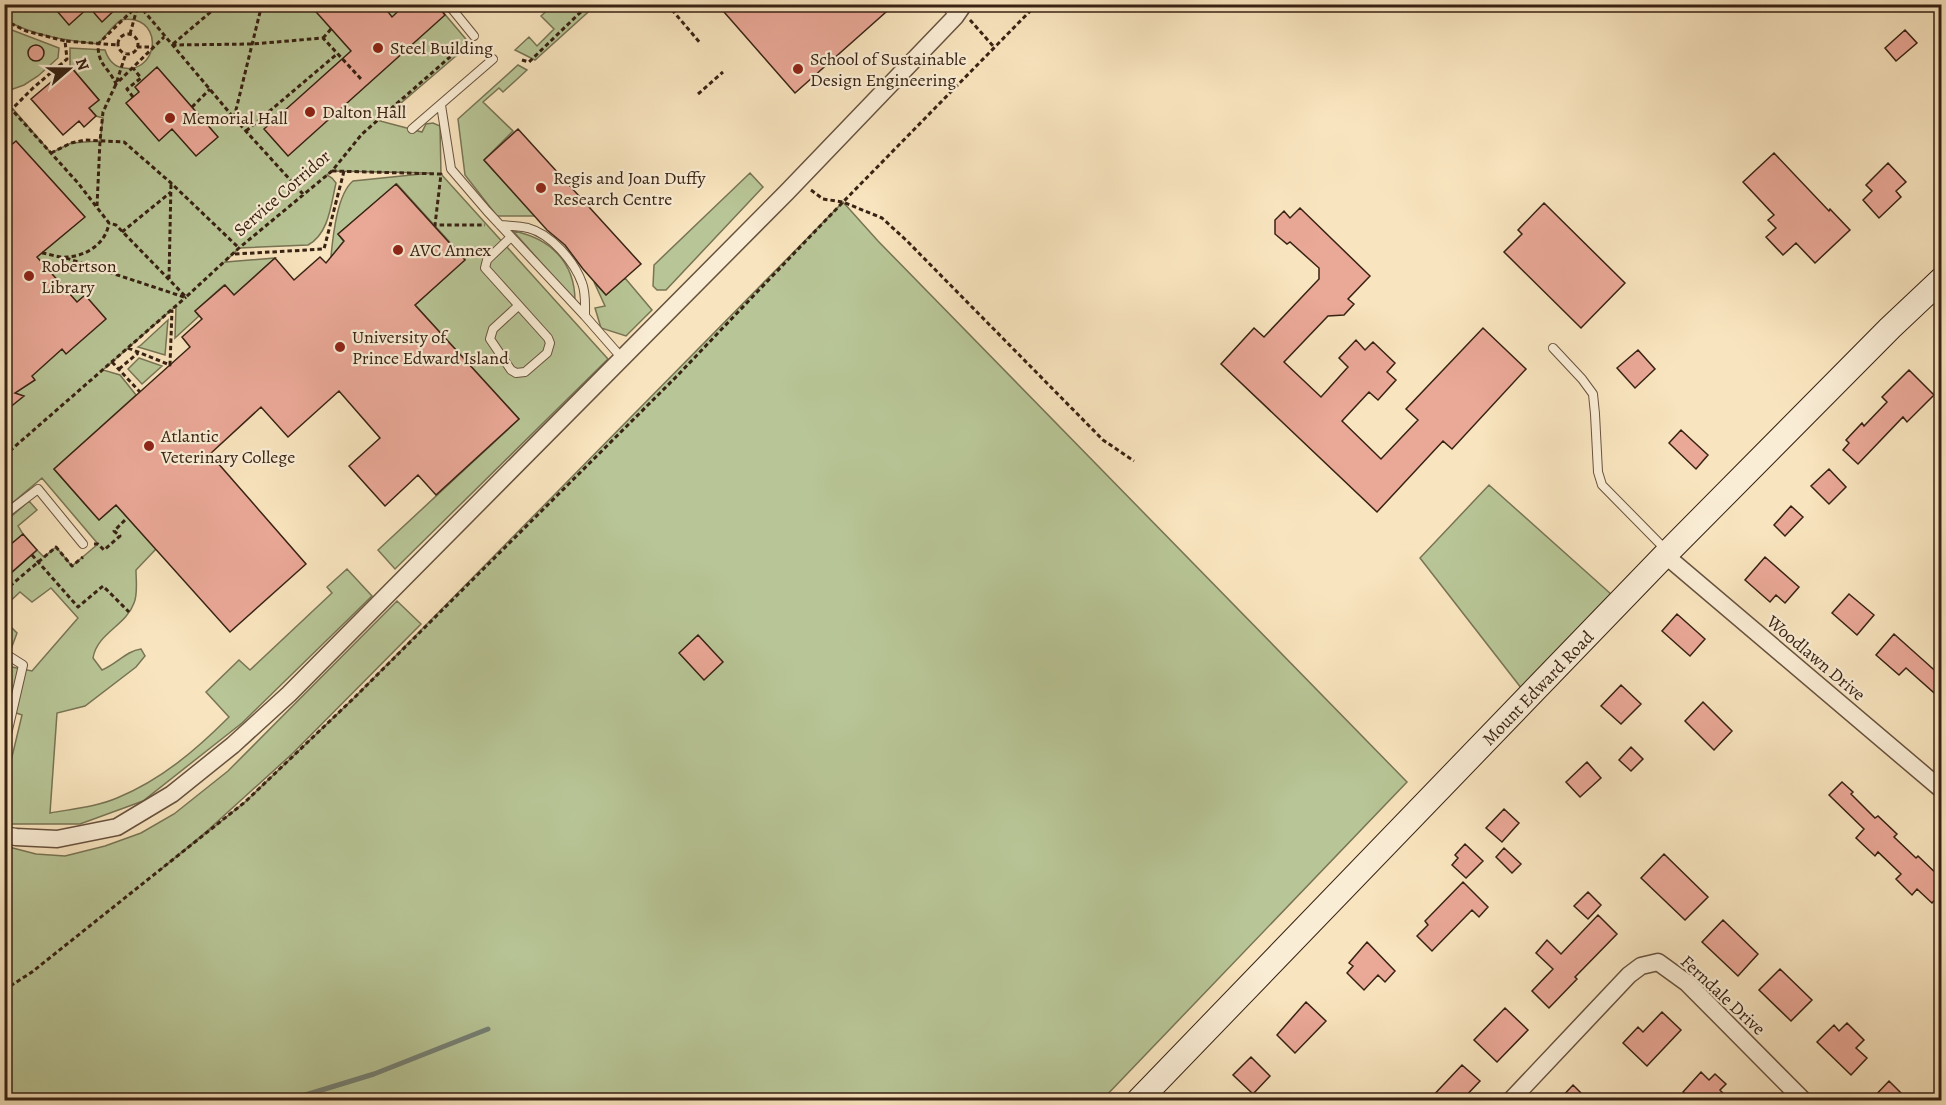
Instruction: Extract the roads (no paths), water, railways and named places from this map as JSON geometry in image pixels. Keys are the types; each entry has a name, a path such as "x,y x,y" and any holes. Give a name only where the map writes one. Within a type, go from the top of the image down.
{"street":[{"path":"4,835 57,839 117,827 172,794 233,745 289,694 962,13"},
{"name":"Mount Edward Road","path":"1139,1101 1667,554 1941,279"},
{"name":"Woodlawn Drive","path":"1667,554 1941,790"},
{"name":"Ferndale Drive","path":"1511,1101 1629,975 1641,966 1658,962 1686,983 1803,1101"}],"lane":[{"path":"448,4 474,36"},
{"path":"944,4 962,13"},
{"path":"412,129 493,59"},
{"path":"441,105 451,169 621,357"},
{"path":"500,225 528,228 549,238 568,260 582,284 585,294 585,316"},
{"path":"511,237 488,260 485,268 548,338 550,343 547,353 521,373 511,370 490,339 493,329 518,306"},
{"path":"1553,348 1593,394 1598,471 1602,485 1667,554"},
{"path":"4,515 38,489 84,544"},
{"path":"4,653 23,665 4,747"}],"waterway":[{"path":"289,1100 374,1074 488,1029"}],"place":[{"name":"Steel Building","path":"378,48"},
{"name":"School of Sustainable Design Engineering","path":"798,69"},
{"name":"Dalton Hall","path":"310,112"},
{"name":"Memorial Hall","path":"170,118"},
{"name":"Regis and Joan Duffy Research Centre","path":"541,188"},
{"name":"AVC Annex","path":"398,250"},
{"name":"Robertson Library","path":"29,276"},
{"name":"University of Prince Edward Island","path":"340,347"},
{"name":"Atlantic Veterinary College","path":"149,446"}]}
